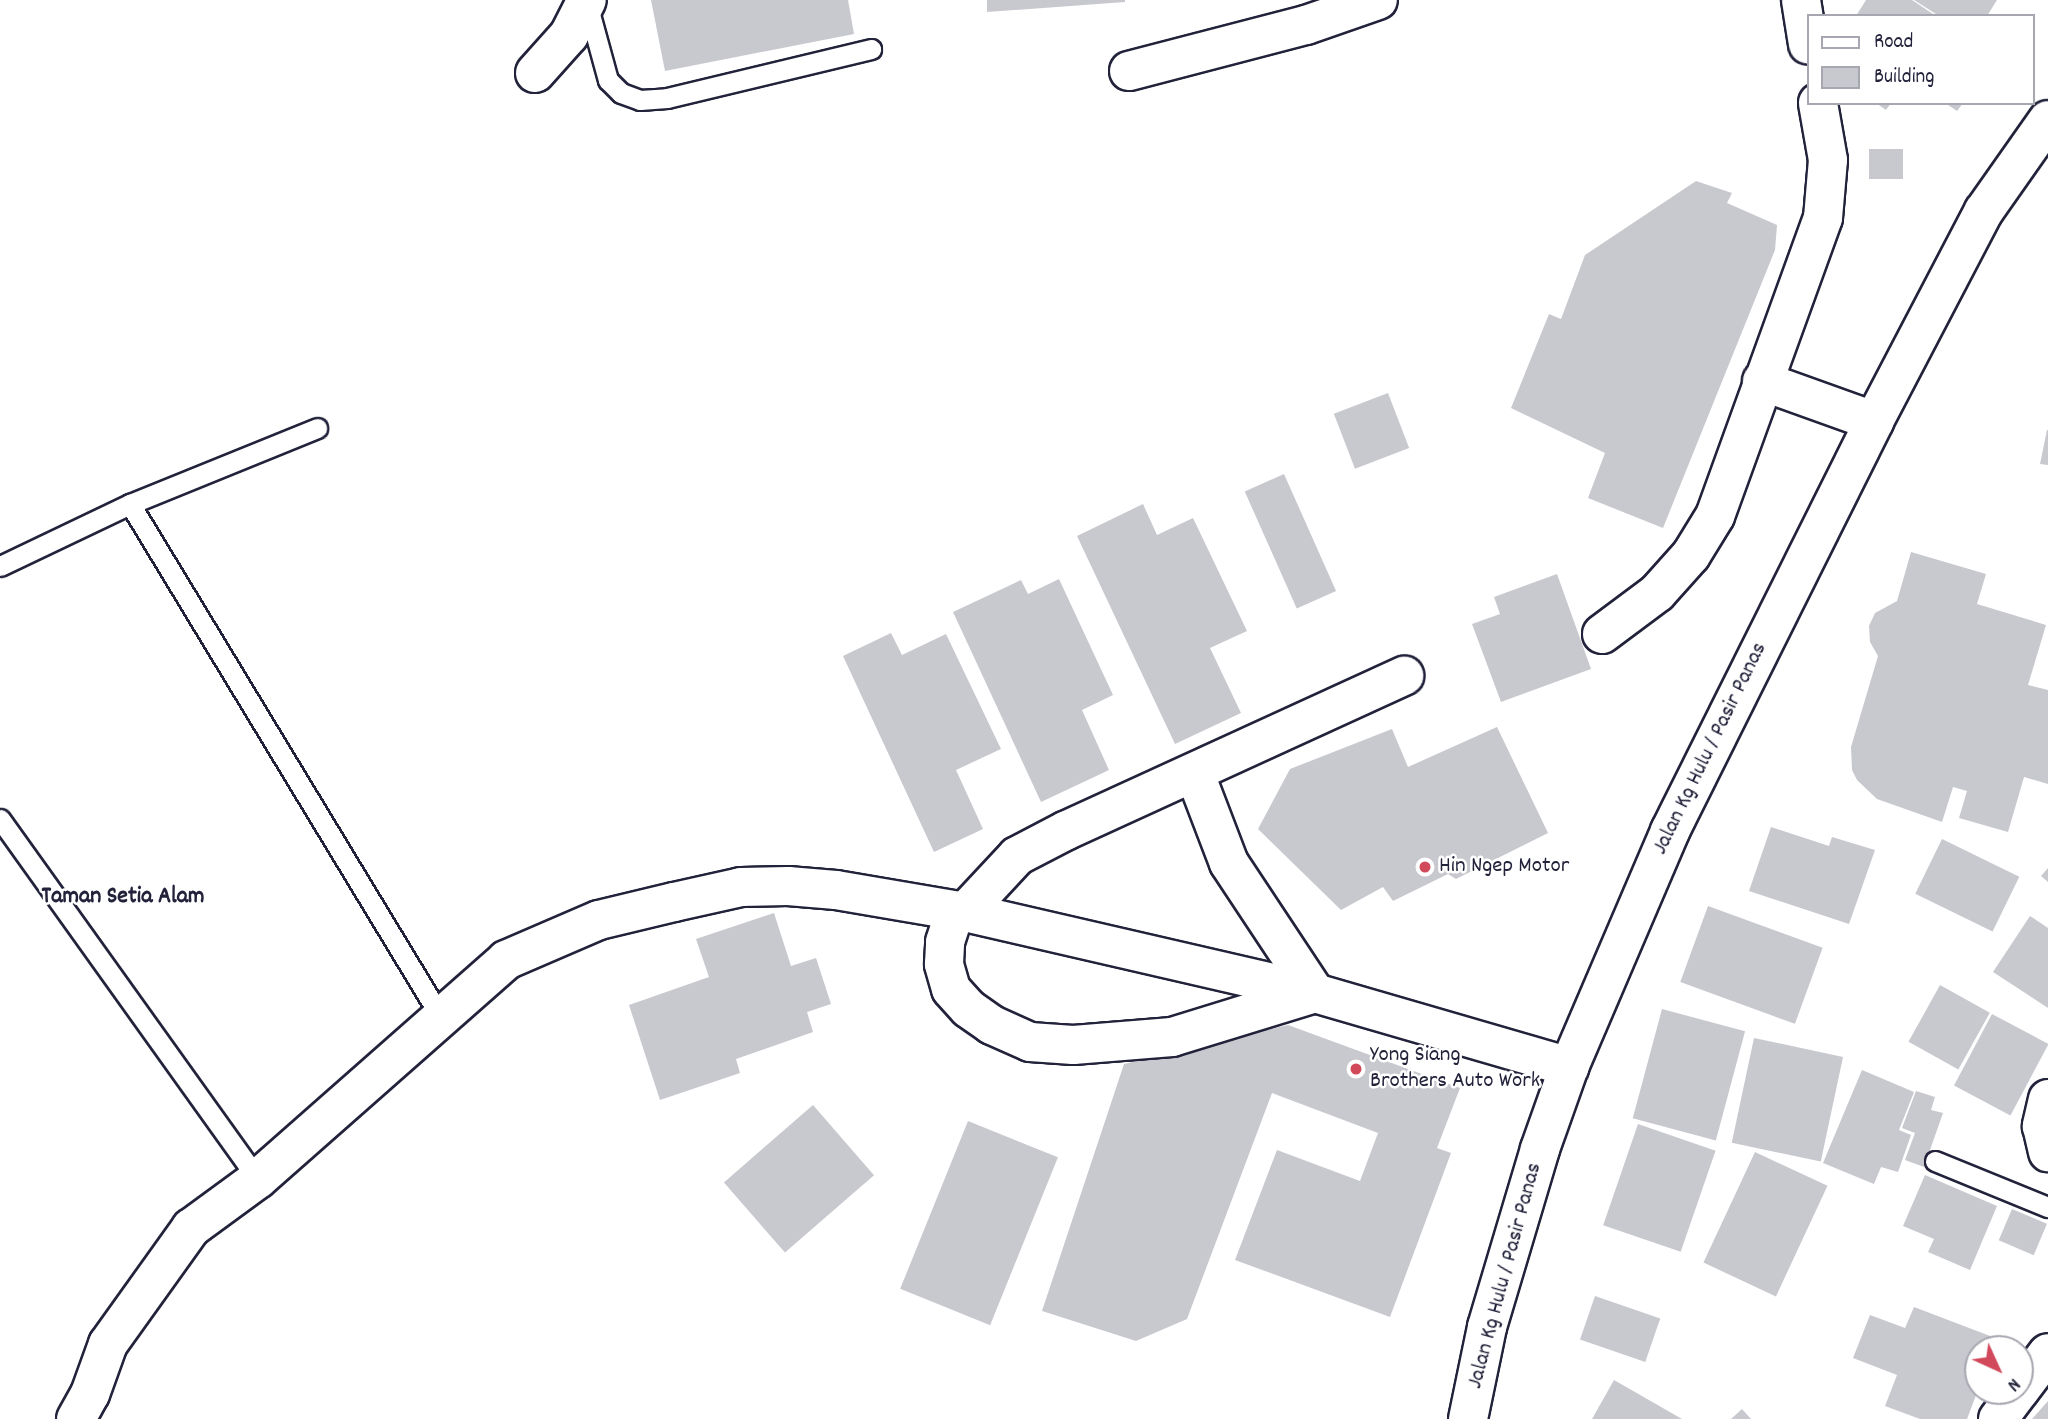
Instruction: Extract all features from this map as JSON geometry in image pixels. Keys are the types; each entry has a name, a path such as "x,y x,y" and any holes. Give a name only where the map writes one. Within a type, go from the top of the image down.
{"street":[{"path":"1129,71 1304,13 1378,0"},
{"path":"1801,0 1806,31"},
{"path":"535,73 569,35 587,1"},
{"path":"1602,634 1657,593 1691,555 1715,516 1823,218 1828,160 1818,105"},
{"name":"Jalan Kg Hulu / Pasir Panas","path":"1468,1419 1487,1327 1540,1149 1569,1068 1670,831 1874,421 1984,211 2048,120"},
{"path":"1762,382 1874,421"},
{"path":"1315,993 1172,1037 1073,1045 1030,1042 992,1025 951,989 944,964 946,942 953,918 965,912 1017,856 1067,830 1195,774 1404,676"},
{"path":"1195,774 1229,863 1315,993"},
{"path":"76,1419 90,1394 108,1344 191,1228 258,1179 506,960 599,920 741,887 788,886 836,890 965,912 1315,993 1569,1068"},
{"path":"2048,1099 2042,1126 2048,1152"},
{"path":"2034,1372 2048,1353"},
{"path":"1998,1419 2009,1405"}],"lane":[{"path":"587,1 608,80 621,93 640,100 667,98 871,49"},
{"path":"0,566 130,504 317,428"},
{"path":"130,504 442,1019"},
{"path":"0,819 258,1179"},
{"path":"1935,1161 2048,1207"}],"building":[{"path":"651,0 848,0 854,34 665,71"},
{"path":"987,0 1125,0 1125,2 987,12"},
{"path":"1866,0 1912,0 1933,14 1857,14"},
{"path":"1914,0 1997,0 1988,14 1936,14"},
{"path":"1948,105 1962,105 1957,111"},
{"path":"1869,149 1903,149 1903,179 1869,179"},
{"path":"1696,181 1732,193 1727,203 1777,225 1775,250 1663,528 1588,498 1605,453 1511,408 1549,314 1561,319 1585,255"},
{"path":"1388,393 1409,448 1355,469 1334,414"},
{"path":"2048,430 2048,465 2040,464"},
{"path":"1284,474 1336,591 1297,608 1245,491"},
{"path":"1143,504 1157,535 1193,518 1247,631 1210,648 1241,713 1175,744 1077,536"},
{"path":"1911,552 1986,574 1977,604 2046,625 2028,685 2048,690 2048,784 2024,777 2008,832 1959,818 1967,791 1953,787 1942,822 1877,799 1857,780 1852,770 1851,747 1878,656 1870,642 1869,626 1875,613 1897,601"},
{"path":"1557,574 1591,669 1501,702 1472,624 1500,614 1494,597"},
{"path":"1059,579 1113,695 1082,710 1109,770 1041,802 953,612 1021,580 1028,594"},
{"path":"891,633 902,655 946,634 1001,749 956,770 983,829 934,852 843,656"},
{"path":"1497,727 1548,833 1456,879 1448,874 1393,901 1383,887 1341,910 1258,829 1290,769 1392,729 1408,767"},
{"path":"1771,827 1829,846 1832,837 1875,850 1849,924 1749,891"},
{"path":"1942,839 2019,877 1993,932 1915,894"},
{"path":"2048,868 2048,882 2041,876"},
{"path":"1708,906 1823,948 1795,1024 1680,982"},
{"path":"774,913 791,966 816,958 831,1004 807,1012 813,1032 736,1059 740,1073 660,1100 629,1005 709,977 696,939"},
{"path":"2030,916 2048,928 2048,1008 1993,972"},
{"path":"1940,985 1990,1013 1958,1069 1908,1042"},
{"path":"1662,1009 1745,1031 1716,1140 1633,1118"},
{"path":"1992,1014 2048,1044 2010,1116 1954,1086"},
{"path":"1288,1025 1460,1088 1437,1148 1451,1153 1390,1317 1235,1260 1277,1150 1360,1181 1378,1133 1272,1093 1187,1319 1136,1341 1042,1311 1124,1064"},
{"path":"1754,1038 1843,1057 1821,1162 1732,1143"},
{"path":"1862,1070 1914,1092 1899,1130 1911,1135 1898,1172 1881,1167 1874,1184 1823,1163"},
{"path":"1916,1091 1935,1097 1931,1110 1943,1113 1924,1167 1905,1160 1915,1133 1902,1128"},
{"path":"813,1105 874,1175 785,1253 724,1182"},
{"path":"968,1121 1058,1157 990,1325 900,1289"},
{"path":"1638,1124 1716,1151 1681,1252 1603,1225"},
{"path":"1755,1152 1828,1186 1776,1296 1703,1263"},
{"path":"1925,1175 1997,1206 1970,1270 1928,1252 1934,1239 1903,1226"},
{"path":"2012,1209 2047,1224 2034,1255 1999,1240"},
{"path":"1595,1296 1660,1318 1645,1362 1580,1339"},
{"path":"1914,1307 1988,1335 1964,1335 1964,1405 1972,1405 1967,1419 1920,1419 1885,1406 1897,1375 1853,1358 1870,1315 1905,1328"},
{"path":"1614,1380 1682,1419 1592,1419"},
{"path":"2048,1401 2048,1419 2032,1419"},
{"path":"1742,1409 1751,1419 1731,1419"}],"place":[{"name":"Hin Ngep Motor","path":"1425,867"},
{"name":"Yong Siang Brothers Auto Work","path":"1356,1069"}],"district":[{"name":"Taman Setia Alam","path":"123,898"}]}
